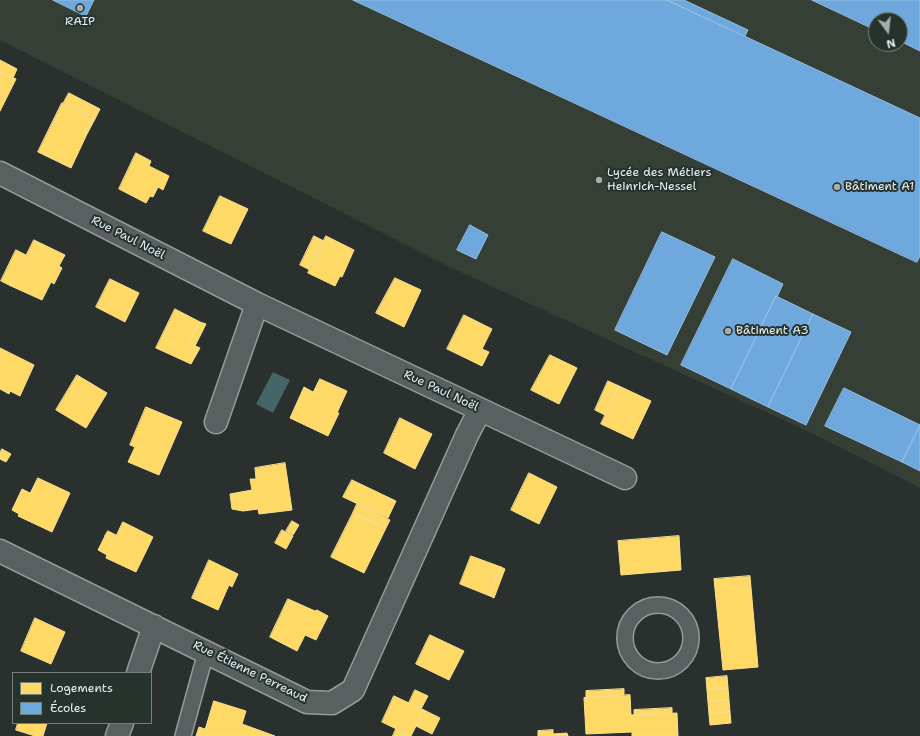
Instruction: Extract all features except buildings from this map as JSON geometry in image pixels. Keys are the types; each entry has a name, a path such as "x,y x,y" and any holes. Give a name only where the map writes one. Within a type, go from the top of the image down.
{"street":[{"name":"Rue Paul Noël","path":"0,173 257,304 625,478"},
{"path":"216,422 257,304"},
{"name":"Rue Étienne Perreaud","path":"0,551 307,702 332,703 353,690 467,435 480,410"},
{"path":"138,672 154,626"},
{"path":"117,736 122,724"}],"lane":[{"path":"660,605 671,608 678,612 686,621 690,630 691,641 689,651 683,660 675,667 653,671 642,667 634,660 628,650 626,639 627,628 632,618 650,606 660,605"},
{"path":"183,736 206,652"}],"shaded area":[{"name":"Lycée des Métiers Heinrich-Nessel","path":"0,0 920,0 920,488 816,435 456,270 0,40"}],"water":[{"path":"273,372 290,380 273,413 256,404"}],"place":[{"name":"RAIP","path":"80,8"},
{"name":"Lycée des Métiers Heinrich-Nessel","path":"599,180"},
{"name":"Bâtiment A1","path":"837,187"},
{"name":"Bâtiment A3","path":"728,331"}]}
